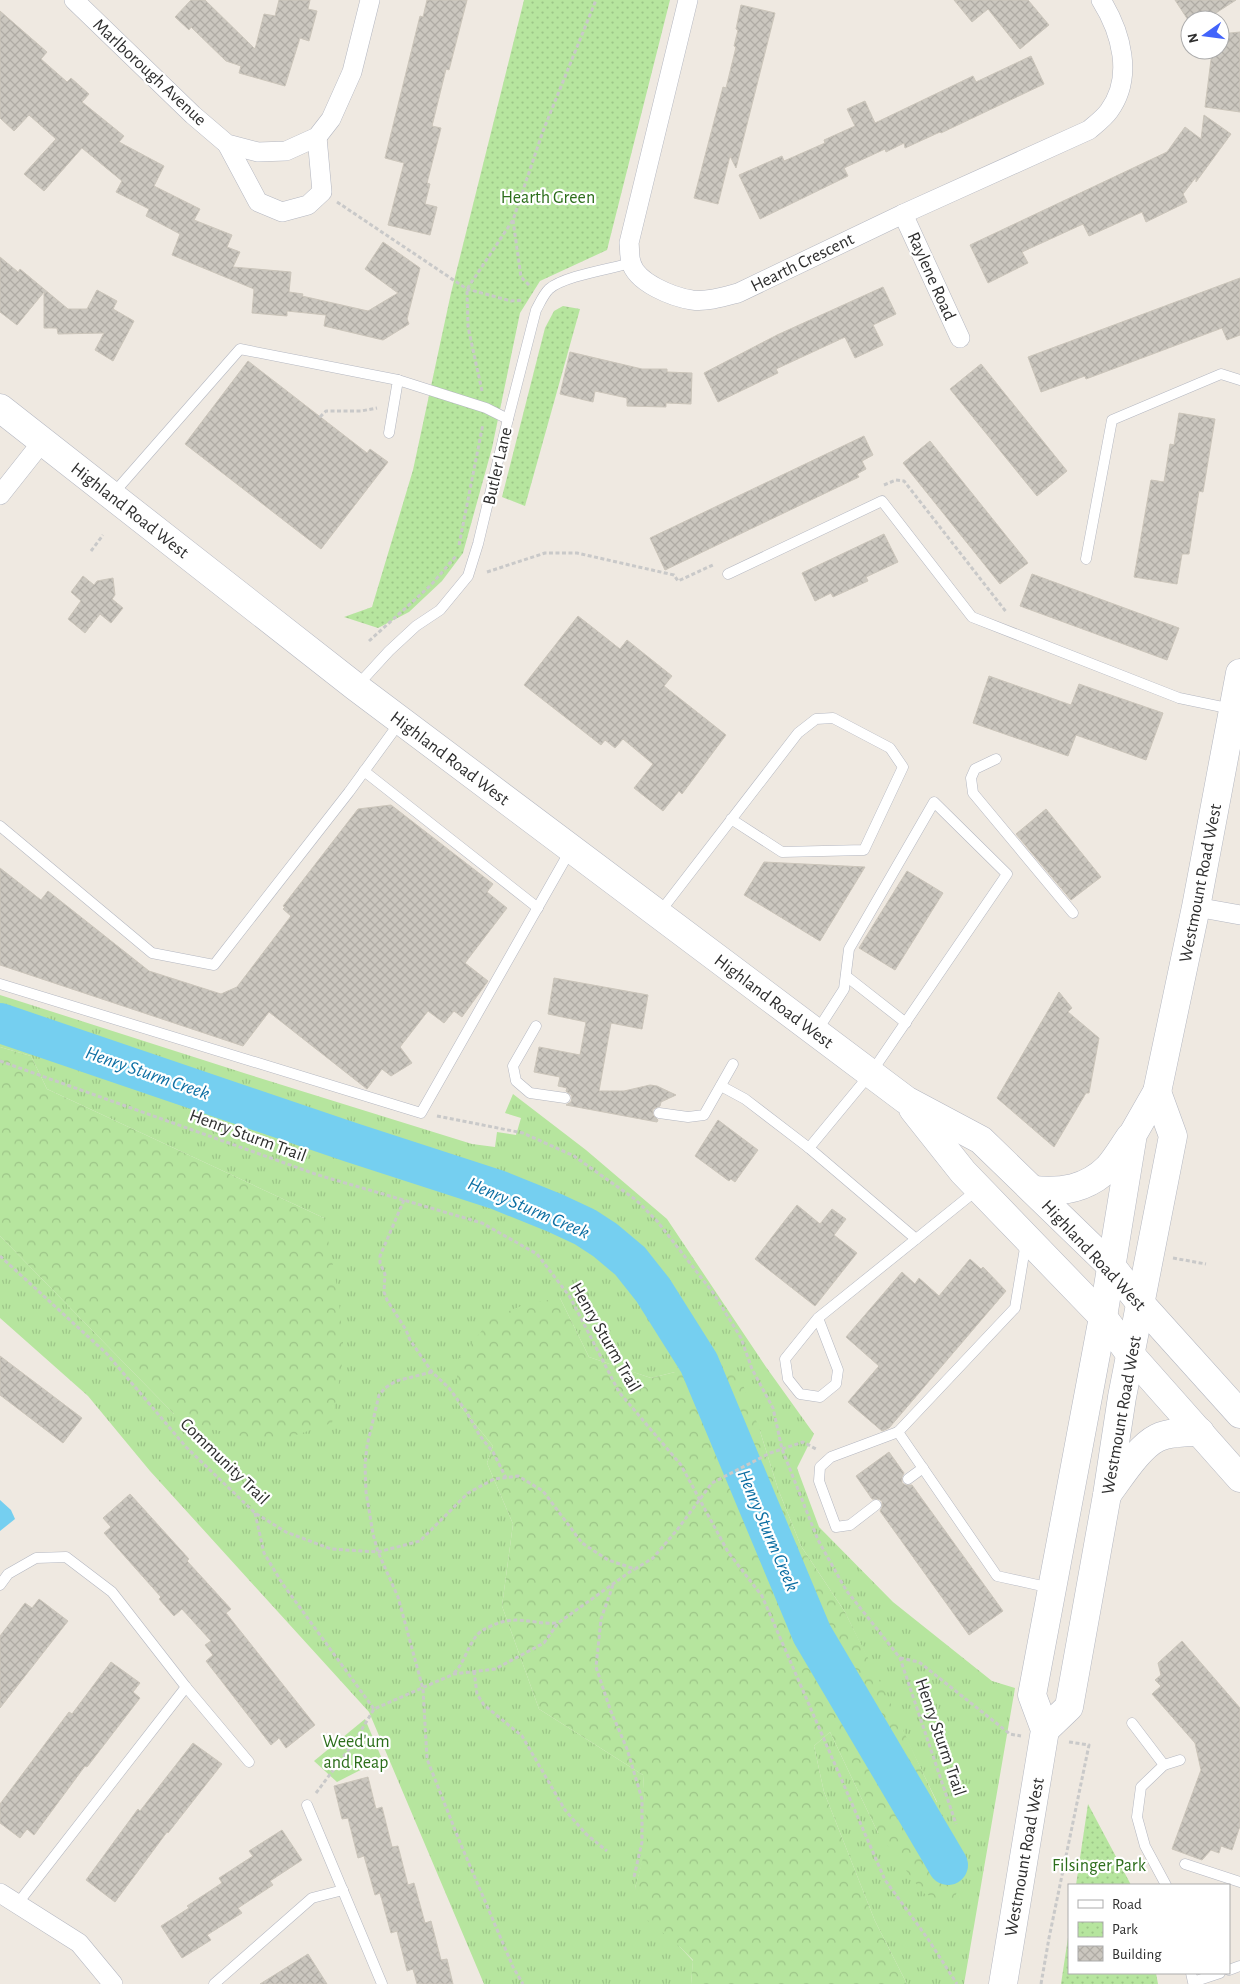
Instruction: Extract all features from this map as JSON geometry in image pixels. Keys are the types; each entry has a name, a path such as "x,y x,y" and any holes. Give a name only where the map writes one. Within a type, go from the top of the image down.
{"main road":[{"name":"Highland Road West","path":"0,408 356,687 871,1074 906,1100 981,1140 1112,1267 1141,1304 1240,1414"},
{"name":"Westmount Road West","path":"1002,1984 1045,1730 1032,1695 1103,1317 1133,1134 1157,1092 1196,907 1240,673"},
{"name":"Westmount Road West","path":"1045,1730 1069,1707 1130,1354 1173,1136 1157,1092"},
{"name":"Highland Road West","path":"906,1100 979,1189 1103,1317 1130,1354 1240,1478"},
{"path":"1033,1190 1070,1191 1086,1184 1108,1169 1133,1134"},
{"path":"1107,1495 1133,1459 1156,1438 1176,1432 1200,1432"}],"street":[{"name":"Marlborough Avenue","path":"74,0 227,144 258,202 282,212 308,205 322,192"},
{"path":"322,192 317,137 331,119 352,72 370,0"},
{"path":"631,263 629,243 688,0"},
{"name":"Hearth Crescent","path":"631,263 637,274 642,278 653,286 672,295 693,300 718,298 738,293 904,214 1089,130 1109,111 1121,89 1122,56 1120,41 1111,16 1101,0"},
{"name":"Marlborough Avenue","path":"227,144 258,152 286,151 317,137"},
{"name":"Raylene Road","path":"904,214 960,338"},
{"path":"0,495 42,442"},
{"path":"1196,907 1240,915"},
{"path":"0,1893 79,1943 113,1984"}],"lane":[{"name":"Butler Lane","path":"356,687 388,651 416,626 440,610 468,576 478,544 536,310 542,298 549,289 564,280 631,263"},
{"path":"111,496 240,349 398,380 486,408 508,419"},
{"path":"1086,559 1112,420 1221,374 1240,380"},
{"path":"389,433 398,380"},
{"path":"728,574 882,501 972,618 1180,698 1233,709"},
{"path":"659,914 731,819 798,733 816,719 833,718 890,748 903,767 864,850 782,852 731,819"},
{"path":"0,826 152,953 214,965 401,721"},
{"path":"996,759 975,768 971,778 973,793 1073,913"},
{"path":"364,771 538,908"},
{"path":"809,1148 871,1074 1007,874 934,802 849,949 844,989 816,1032"},
{"path":"0,984 421,1113 571,848"},
{"path":"846,976 906,1023"},
{"path":"536,1026 513,1066 516,1081 530,1093 565,1098"},
{"path":"659,1113 688,1117 704,1115 733,1064"},
{"path":"721,1086 745,1099 809,1148 916,1240"},
{"path":"818,1318 838,1370 836,1384 820,1397 800,1394 788,1379 785,1359 818,1318 979,1189"},
{"path":"876,1505 850,1525 836,1527 819,1480 820,1467 831,1456 898,1432 1015,1308 1027,1237"},
{"path":"898,1432 997,1576 1052,1588"},
{"path":"908,1479 922,1468"},
{"path":"0,1585 8,1574 36,1558 66,1557 112,1592 186,1687 249,1762"},
{"path":"18,1904 186,1687"},
{"path":"1132,1723 1164,1766"},
{"path":"1165,1884 1145,1846 1137,1817 1141,1787 1154,1773 1164,1766 1180,1760"},
{"path":"307,1805 382,1984"},
{"path":"1185,1864 1240,1882"},
{"path":"214,1984 312,1898 343,1890"},
{"path":"1191,1974 1193,1982 1217,1974"}],"path":[{"path":"459,545 486,408 468,327 467,289 513,220 544,131 596,0"},
{"path":"322,192 467,289 511,301 542,298"},
{"path":"513,220 521,277 542,298"},
{"path":"320,417 326,411 361,411 394,404"},
{"path":"91,551 103,535"},
{"path":"468,576 498,569 545,553 577,553 674,575"},
{"path":"369,641 431,585 457,555"},
{"name":"Henry Sturm Trail","path":"0,1062 318,1174 482,1223 537,1254 570,1297 619,1392 681,1465 728,1552 762,1596 885,1880 928,1939 957,1984"},
{"name":"Henry Sturm Trail","path":"421,1113 523,1133 574,1156 636,1200 657,1221 714,1294 741,1338 752,1369 773,1408 782,1449 818,1540 846,1590 900,1658 956,1824"},
{"path":"404,1200 380,1256 380,1263 385,1274 384,1292 410,1340 432,1372 449,1388 466,1410 480,1436 493,1452 506,1478"},
{"name":"Community Trail","path":"0,1256 107,1354 186,1447 255,1513 286,1532 331,1549 378,1552 420,1541 468,1492 494,1479 518,1476 543,1491 582,1543 608,1560 635,1569"},
{"path":"1173,1258 1206,1264"},
{"path":"432,1372 396,1381 379,1395 369,1436 365,1465 366,1492 378,1552 398,1597 423,1689 427,1759 513,1967 523,1984"},
{"path":"307,1805 352,1744 374,1710 454,1674 495,1669 544,1643 558,1623 653,1558 677,1530 712,1483 770,1453 803,1442 831,1456"},
{"path":"255,1513 264,1553 282,1583 374,1710"},
{"path":"613,1584 601,1619 596,1666 610,1709 627,1749 642,1799 642,1842 634,1876"},
{"path":"454,1674 461,1666 473,1641 480,1632 493,1625 510,1619 547,1624 558,1623"},
{"name":"Henry Sturm Trail","path":"900,1658 919,1662 1010,1734 1016,1735"},
{"path":"474,1671 477,1694 484,1705 522,1736 565,1810 586,1834 607,1851"},
{"path":"1041,1984 1089,1744 1085,1744"}],"green space":[{"name":"Hearth Green","path":"524,0 670,0 607,250 540,281 520,313 492,448 463,553 442,581 409,612 378,628 344,617 372,607 413,470 451,293"},
{"path":"563,306 580,309 525,506 502,497 545,328 554,311"},
{"path":"0,995 472,1144 495,1147 497,1132 516,1135 521,1118 505,1113 513,1094 586,1150 667,1219 766,1367 814,1434 797,1468 819,1527 893,1602 992,1681 1015,1688 964,1984 907,1984 875,1921 824,1792 814,1746 830,1732 878,1833 937,1802 845,1612 801,1546 778,1489 760,1431 675,1372 651,1378 589,1357 560,1298 457,1402 493,1446 487,1463 513,1524 502,1606 539,1709 643,1775 648,1843 635,1888 693,1961 691,1984 484,1984 369,1712 150,1471 88,1396 0,1318 0,1236 174,1414 324,1218 47,1089 31,1056 0,1047"},
{"path":"0,1047 31,1056 47,1089 324,1218 338,1292 344,1353 332,1423 272,1443 211,1429 174,1414 0,1236"},
{"path":"560,1298 589,1357 651,1378 675,1372 680,1363 712,1351 742,1382 778,1489 801,1546 845,1612 890,1702 965,1863 953,1905 923,1893 878,1833 830,1732 814,1746 824,1792 875,1921 907,1984 691,1984 693,1960 640,1914 635,1888 647,1843 643,1775 539,1709 502,1606 513,1524 487,1463 493,1446 457,1402 457,1361 492,1318 526,1304"},
{"name":"Weed'um and Reap","path":"365,1719 382,1759 337,1782 314,1761"},
{"name":"Filsinger Park","path":"1088,1804 1130,1884 1076,1884"},
{"path":"1068,1938 1068,1974 1156,1974 1158,1984 1061,1984"}],"water":[{"path":"0,1500 11,1510 15,1519 0,1531"}],"building":[{"path":"191,0 205,0 255,49 264,14 275,16 279,0 310,0 308,9 317,11 309,41 300,38 285,86 239,73 241,66 226,61 191,27 189,30 175,17"},
{"path":"427,0 467,0 449,70 446,69 432,126 441,128 427,183 430,184 425,204 437,207 430,235 388,225 404,163 385,158 420,16 423,17"},
{"path":"954,0 1028,0 1049,25 1020,49 988,9 972,22"},
{"path":"1175,0 1236,0 1220,10 1182,10"},
{"path":"741,5 775,13 736,168 730,156 718,204 694,198 723,87 726,88 736,47 734,46 738,30 736,29"},
{"path":"0,11 47,52 41,59 67,82 71,78 89,94 82,102 124,136 119,142 164,166 154,186 200,209 194,220 232,235 227,247 240,252 233,267 291,272 289,292 368,311 398,293 365,269 383,242 420,268 407,319 409,324 383,340 324,326 326,315 287,311 287,316 252,313 254,289 172,255 180,234 146,216 149,209 116,192 122,181 82,148 44,191 24,174 56,139 29,115 14,131 0,118"},
{"path":"1240,32 1240,112 1205,107 1211,60 1230,60 1230,33"},
{"path":"1031,56 1044,84 941,133 905,148 904,143 886,152 885,149 844,168 848,176 760,219 739,175 782,156 784,161 825,143 824,140 855,126 847,109 865,101 875,123 973,76 976,82"},
{"path":"1204,115 1231,134 1196,182 1196,177 1183,194 1187,202 1146,222 1142,212 1089,236 1083,224 1022,252 1028,263 988,283 970,245 1167,152 1185,127 1201,139"},
{"path":"0,257 18,272 20,269 68,309 87,309 97,290 117,301 113,309 134,321 113,361 95,350 104,333 58,334 57,328 44,328 44,292 17,325 0,312"},
{"path":"1240,278 1240,335 1227,340 1222,328 1086,379 1085,376 1041,392 1028,357"},
{"path":"883,287 896,314 873,325 883,345 855,358 845,337 776,369 778,373 718,402 704,373 777,335"},
{"path":"570,352 642,369 667,369 667,372 692,373 691,404 666,403 666,407 627,406 627,398 595,391 593,402 560,394"},
{"path":"248,361 367,453 370,449 388,462 321,549 185,444"},
{"path":"981,364 1067,471 1037,496 950,389"},
{"path":"1179,413 1215,419 1203,492 1199,491 1189,554 1182,554 1177,584 1134,577 1151,480 1164,482 1170,444 1174,445"},
{"path":"864,436 873,455 862,461 866,469 857,474 859,477 665,570 650,538"},
{"path":"930,441 1028,563 1000,584 903,463"},
{"path":"884,534 898,562 866,577 868,581 833,597 831,593 815,601 802,573"},
{"path":"1032,574 1179,628 1167,660 1020,606"},
{"path":"83,576 94,585 97,581 113,578 115,595 112,599 123,608 111,623 100,614 85,633 68,619 81,601 71,592"},
{"path":"578,616 620,649 627,640 672,676 664,686 726,735 682,794 679,791 663,811 634,788 653,764 623,739 615,748 605,740 601,745 524,685"},
{"path":"989,676 1071,705 1079,684 1163,713 1146,760 1076,735 1068,756 973,723"},
{"path":"391,805 493,884 487,892 507,908 465,963 488,981 462,1017 454,1011 444,1023 428,1011 400,1047 412,1063 391,1076 382,1069 367,1089 269,1012 243,1046 0,965 0,868 41,900 48,891 149,971 221,994 237,987 291,916 283,909 285,907 283,906 358,809"},
{"path":"1046,809 1101,877 1071,900 1016,834"},
{"path":"764,862 865,867 820,941 744,895"},
{"path":"907,871 943,893 895,970 859,948"},
{"path":"554,978 648,995 642,1029 611,1023 599,1091 624,1091 650,1085 657,1086 676,1095 661,1102 660,1106 653,1109 653,1115 658,1120 657,1122 566,1105 571,1102 572,1096 566,1091 567,1088 558,1086 560,1077 534,1072 539,1047 580,1055 586,1022 548,1014"},
{"path":"1059,992 1072,1008 1068,1012 1099,1038 1089,1093 1086,1093 1054,1147 997,1098"},
{"path":"718,1120 758,1150 735,1182 731,1179 729,1181 695,1156"},
{"path":"797,1205 820,1224 832,1209 846,1219 834,1235 857,1253 815,1306 755,1259"},
{"path":"970,1259 981,1269 983,1267 1006,1291 889,1428 882,1431 848,1402 879,1366 846,1337 902,1272 915,1284 919,1278 939,1296"},
{"path":"0,1356 82,1418 63,1443 0,1395"},
{"path":"889,1452 904,1473 902,1483 912,1485 1003,1611 969,1635 880,1511 882,1501 872,1499 856,1476"},
{"path":"130,1494 231,1609 226,1613 315,1725 286,1748 279,1738 271,1745 206,1661 213,1655 205,1645 211,1641 182,1609 174,1616 159,1599 161,1597 104,1533 111,1527 103,1518"},
{"path":"39,1599 68,1621 0,1708 0,1636 25,1603 32,1608"},
{"path":"1182,1641 1240,1708 1240,1826 1232,1850 1221,1846 1219,1853 1211,1850 1202,1860 1172,1849 1201,1770 1195,1743 1152,1694 1161,1686 1155,1680 1161,1675 1158,1663"},
{"path":"111,1662 140,1683 133,1692 140,1698 87,1767 85,1766 34,1835 27,1829 20,1838 0,1823 0,1804 69,1712 72,1714"},
{"path":"193,1743 222,1764 167,1832 115,1902 86,1880 138,1809 140,1811"},
{"path":"368,1777 376,1809 382,1807 392,1847 398,1846 408,1885 414,1883 425,1923 431,1921 441,1960 447,1959 453,1984 417,1984 413,1969 407,1971 397,1931 391,1933 380,1893 375,1895 364,1856 358,1858 348,1818 342,1819 334,1786"},
{"path":"282,1830 302,1860 270,1881 273,1885 238,1908 242,1913 207,1935 211,1940 182,1958 161,1926 222,1883 219,1878 253,1856 249,1851"},
{"path":"308,1954 327,1984 260,1984"}],"waterway":[{"name":"Henry Sturm Creek","path":"0,1023 350,1142 498,1190 585,1227 605,1240 630,1261 653,1290 699,1363 812,1634 948,1865"}]}
